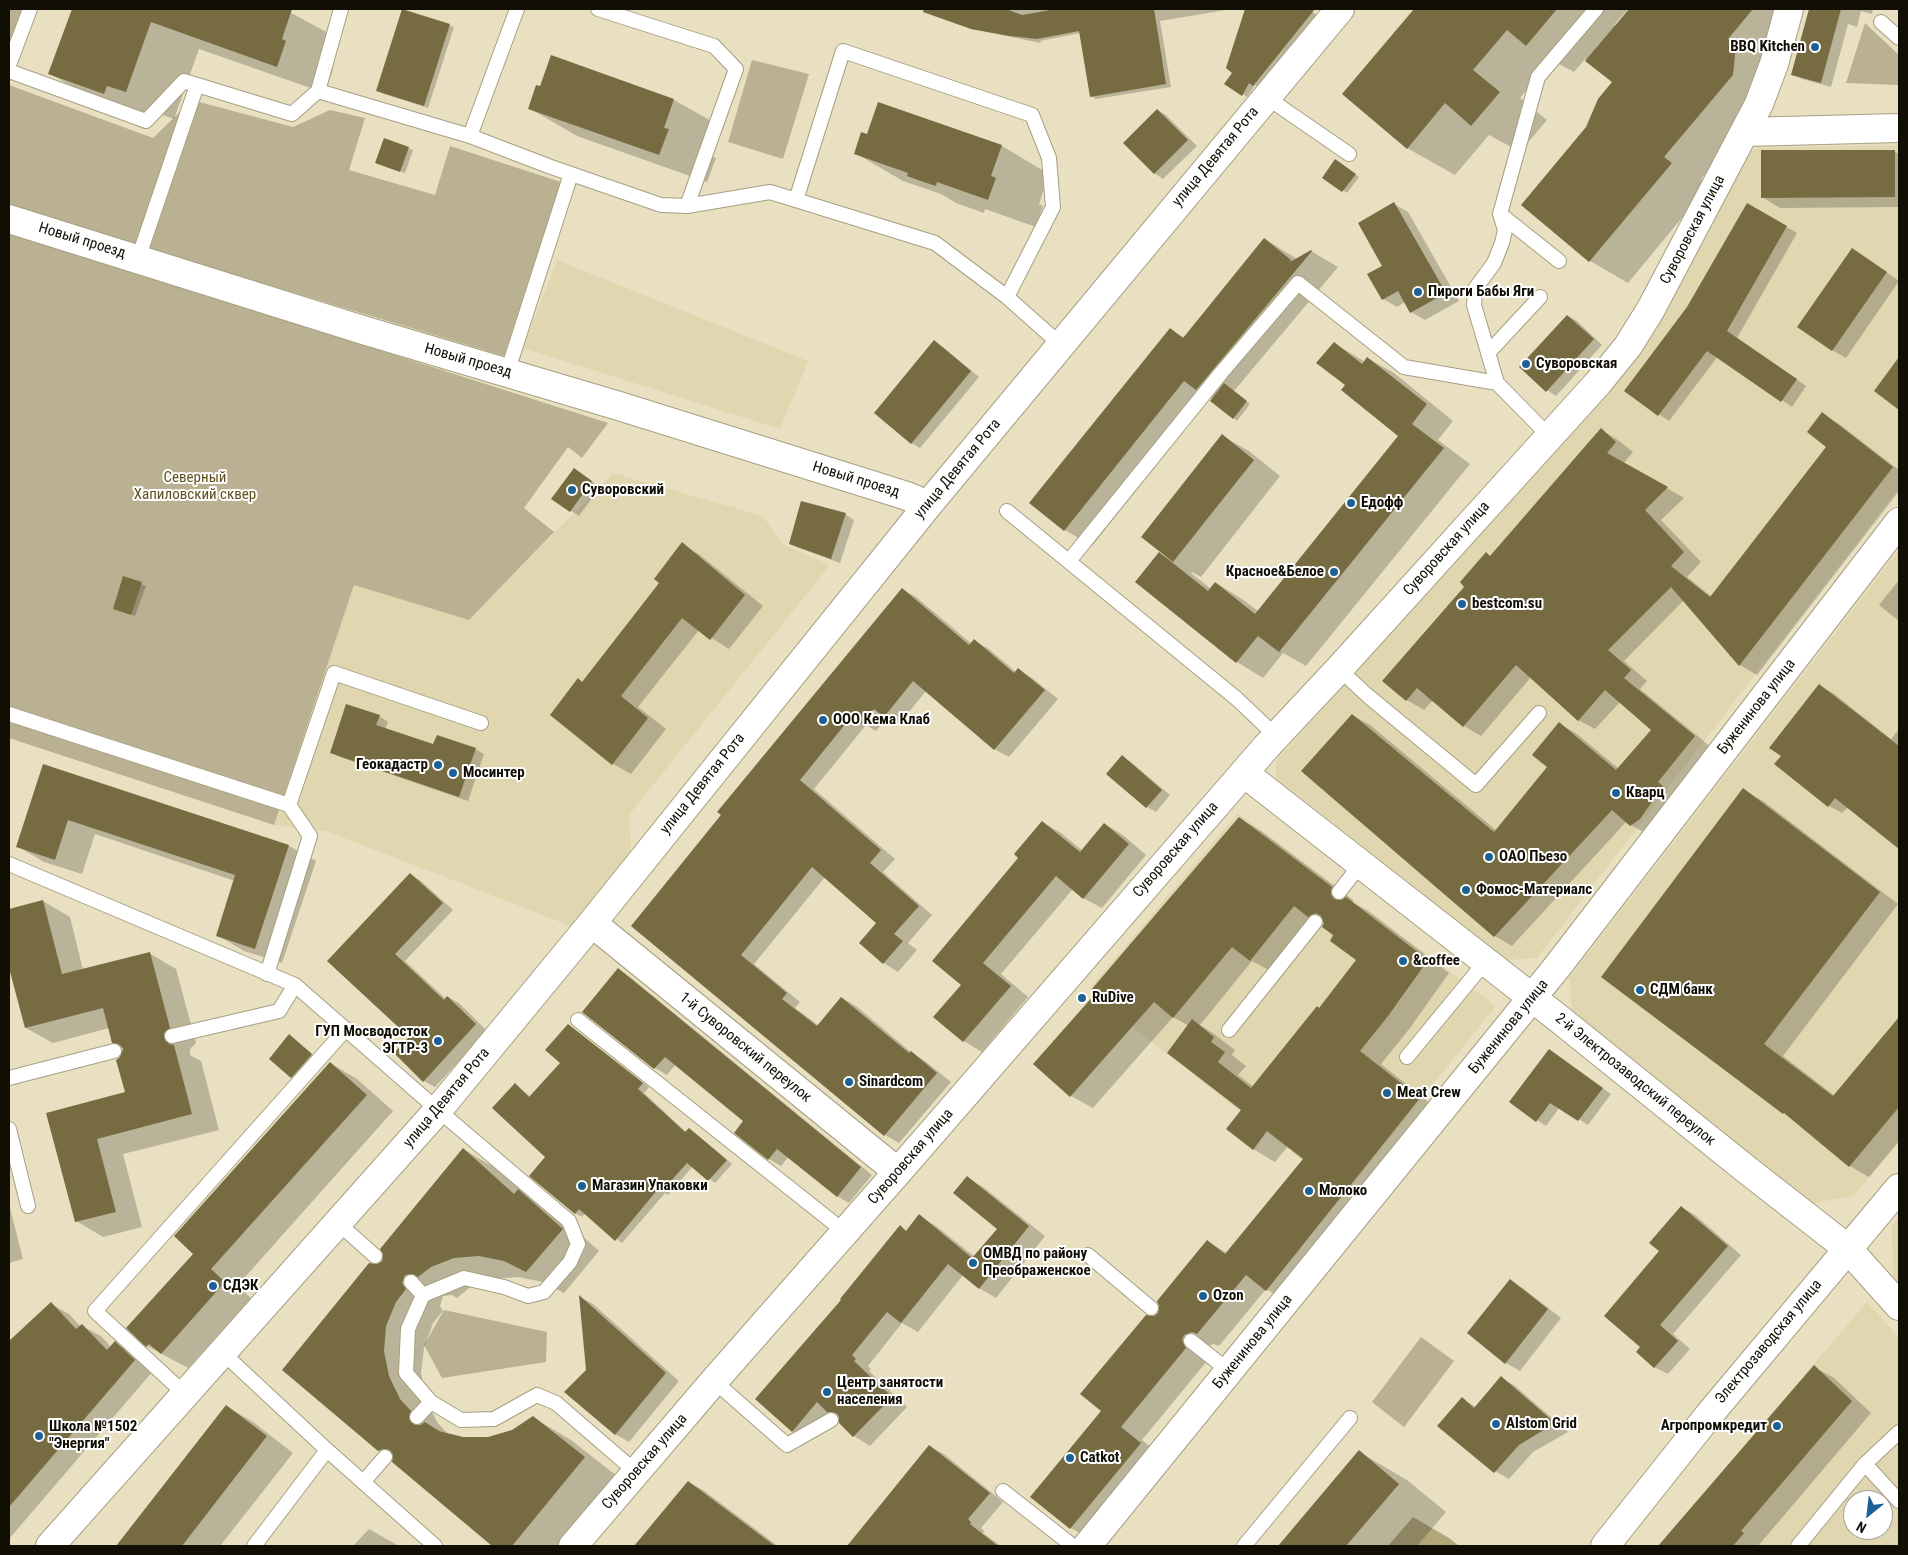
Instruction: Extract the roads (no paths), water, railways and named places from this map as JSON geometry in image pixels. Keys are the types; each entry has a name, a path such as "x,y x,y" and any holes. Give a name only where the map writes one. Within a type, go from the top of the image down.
{"street":[{"name":"улица Девятая Рота","path":"50,1546 438,1110 592,924 928,505 1340,9"},
{"name":"Суворовская улица","path":"573,1546 714,1381 1276,736 1598,383 1628,346 1651,308 1760,104 1774,64 1789,9"},
{"path":"1745,132 1899,128"},
{"name":"Новый проезд","path":"9,218 363,330 507,372 889,490 928,505"},
{"name":"Буженинова улица","path":"1087,1546 1533,998 1899,522"},
{"name":"2-й Электрозаводский переулок","path":"1244,773 1486,961 1747,1170 1848,1248 1899,1306"},
{"name":"1-й Суворовский переулок","path":"592,924 898,1172"},
{"name":"Электрозаводская улица","path":"1605,1546 1709,1415 1899,1188"}],"lane":[{"path":"9,65 30,9"},
{"path":"9,71 146,121 184,81 292,114 318,92 341,9"},
{"path":"470,136 517,9"},
{"path":"598,9 714,46 736,69 687,206"},
{"path":"1549,436 1497,383 1474,305 1474,296 1475,289 1494,263 1502,243 1505,230 1500,214 1538,77 1596,9"},
{"path":"1881,22 1899,38"},
{"path":"796,200 843,51 1032,116 1049,158 1053,207 1007,297"},
{"path":"138,259 198,85"},
{"path":"318,92 470,136 661,205 687,206 770,192 935,243 1007,297 1060,345"},
{"path":"1266,97 1349,154"},
{"path":"507,372 571,174"},
{"path":"1500,214 1559,261"},
{"path":"1069,561 1221,373 1298,283 1404,367 1497,383"},
{"path":"1488,353 1540,297"},
{"path":"1007,511 1237,699 1276,736"},
{"path":"1339,669 1368,696 1476,785 1539,713"},
{"path":"289,805 334,673 482,723"},
{"path":"9,714 289,805 310,836 267,974"},
{"path":"9,864 295,985 569,1221 578,1244 570,1262 544,1292 528,1296 504,1287 464,1278 423,1295 408,1330 406,1373 431,1402 462,1420 494,1418 537,1395 556,1403 636,1472"},
{"path":"1339,892 1361,864"},
{"path":"1229,1030 1315,922"},
{"path":"1407,1057 1486,961"},
{"path":"172,1036 279,1011 295,985"},
{"path":"578,1020 845,1232"},
{"path":"186,1395 95,1311 346,1029"},
{"path":"9,1078 114,1051"},
{"path":"9,1129 28,1206"},
{"path":"338,1224 375,1256"},
{"path":"1088,1255 1151,1308"},
{"path":"411,1282 423,1295"},
{"path":"1191,1341 1229,1371"},
{"path":"223,1353 327,1450 435,1546"},
{"path":"714,1381 787,1445 831,1420"},
{"path":"418,1417 431,1402"},
{"path":"1244,1546 1350,1418"},
{"path":"1798,1546 1865,1464 1899,1432"},
{"path":"254,1546 327,1450"},
{"path":"364,1481 385,1457"},
{"path":"1865,1464 1899,1501"},
{"path":"1003,1491 1073,1546"}],"place":[{"name":"BBQ Kitchen","path":"1815,47"},
{"name":"Пироги Бабы Яги","path":"1418,292"},
{"name":"Суворовская","path":"1526,364"},
{"name":"Суворовский","path":"572,490"},
{"name":"Едофф","path":"1351,503"},
{"name":"Красное&Белое","path":"1334,572"},
{"name":"bestcom.su","path":"1462,604"},
{"name":"ООО Кема Клаб","path":"823,720"},
{"name":"Геокадастр","path":"438,765"},
{"name":"Мосинтер","path":"453,773"},
{"name":"Кварц","path":"1616,793"},
{"name":"ОАО Пьезо","path":"1489,857"},
{"name":"Фомос-Материалс","path":"1466,890"},
{"name":"&coffee","path":"1403,961"},
{"name":"СДМ банк","path":"1640,990"},
{"name":"RuDive","path":"1082,998"},
{"name":"ГУП Мосводосток ЭГТР-3","path":"438,1041"},
{"name":"Sinardcom","path":"849,1082"},
{"name":"Meat Crew","path":"1387,1093"},
{"name":"Магазин Упаковки","path":"582,1186"},
{"name":"Молоко","path":"1309,1191"},
{"name":"ОМВД по району Преображенское","path":"973,1263"},
{"name":"СДЭК","path":"213,1286"},
{"name":"Ozon","path":"1203,1296"},
{"name":"Центр занятости населения","path":"827,1392"},
{"name":"Alstom Grid","path":"1496,1424"},
{"name":"Агропромкредит","path":"1777,1426"},
{"name":"Школа №1502 \"Энергия\"","path":"39,1436"},
{"name":"Catkot","path":"1070,1458"}],"park label":[{"name":"Северный Хапиловский сквер","path":"195,486"}]}
